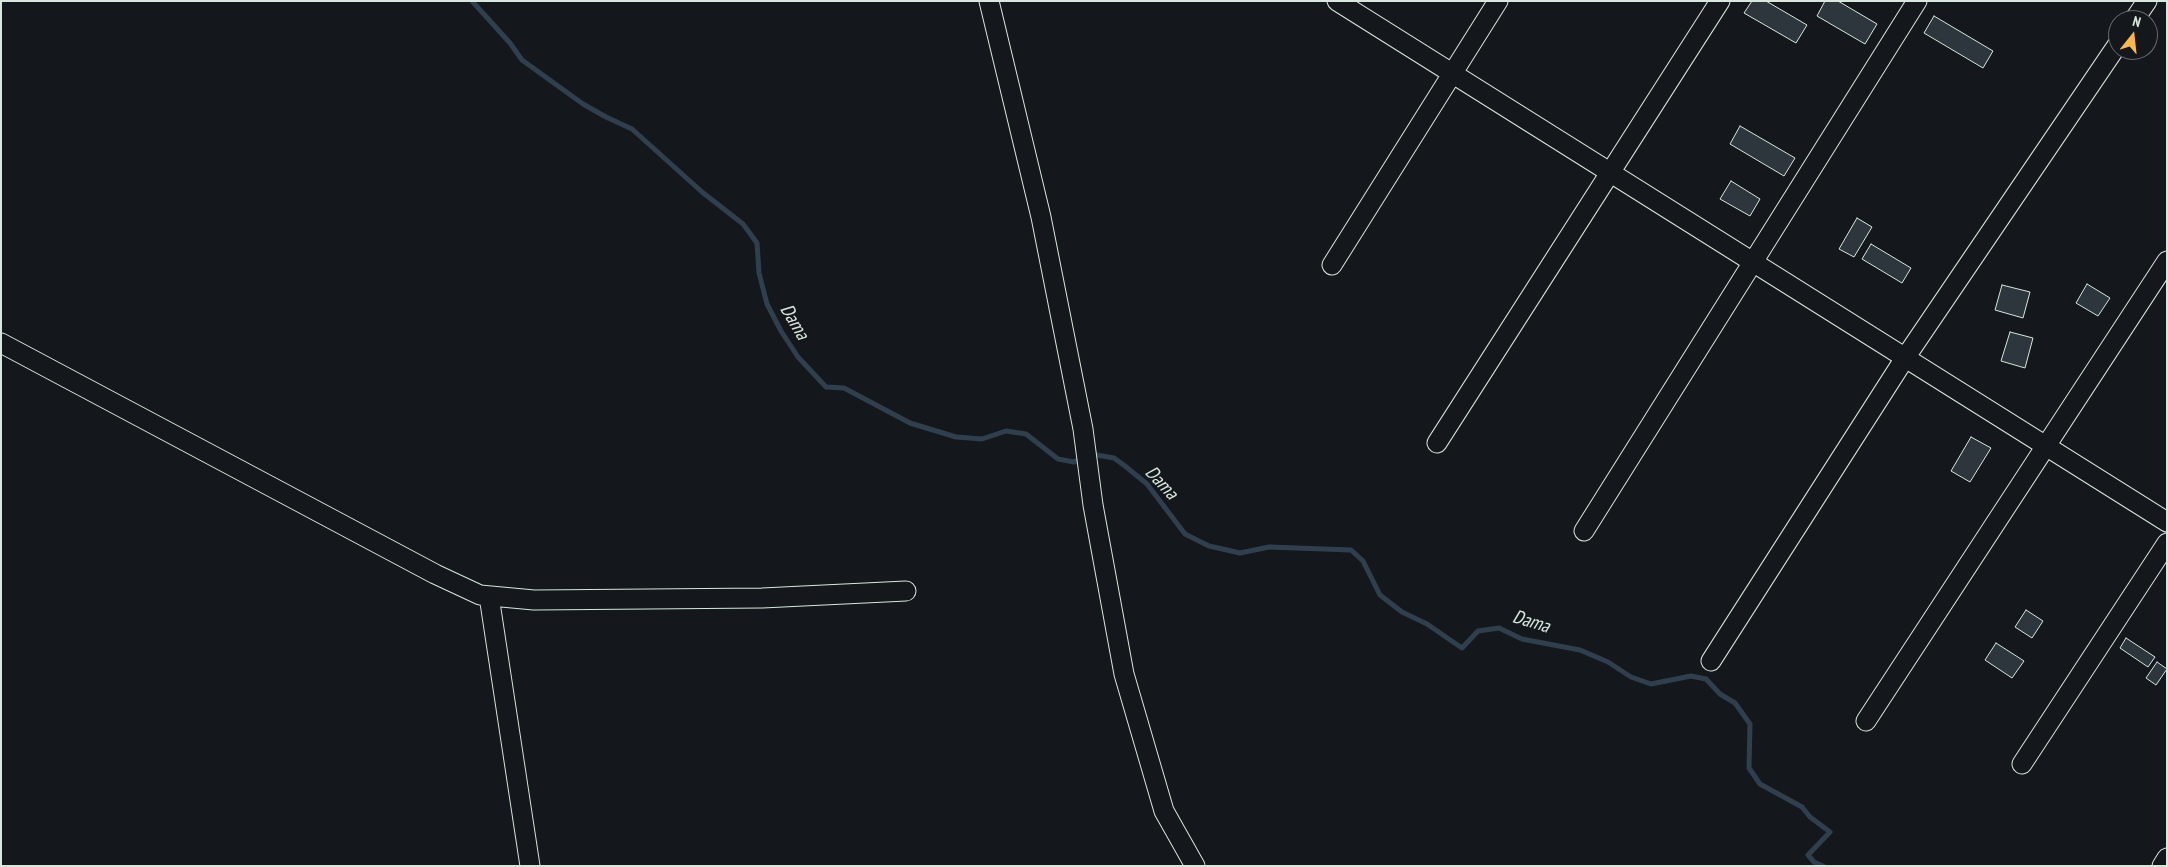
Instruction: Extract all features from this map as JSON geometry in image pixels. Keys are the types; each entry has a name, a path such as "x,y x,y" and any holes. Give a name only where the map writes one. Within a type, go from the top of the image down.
{"street":[{"path":"989,1 1041,217 1083,429 1093,505 1124,674 1164,811 1193,864"},
{"path":"1337,1 2167,522"},
{"path":"1332,266 1498,1"},
{"path":"1437,443 1720,1"},
{"path":"1584,531 1917,1"},
{"path":"1711,661 1905,358 2108,59"},
{"path":"1866,721 2167,261"},
{"path":"1,343 435,574 480,595 534,600 762,598 906,591"},
{"path":"2022,764 2167,542"},
{"path":"489,596 530,866"},
{"path":"2162,866 2167,858"}],"building":[{"path":"1752,1 1766,1 1807,25 1796,43 1744,13"},
{"path":"1825,1 1838,1 1877,24 1865,44 1817,16"},
{"path":"1934,16 1993,51 1983,68 1924,33"},
{"path":"1740,126 1795,158 1784,176 1730,144"},
{"path":"1731,181 1760,199 1750,216 1720,199"},
{"path":"1857,218 1872,227 1854,257 1839,249"},
{"path":"1871,244 1911,268 1902,283 1862,259"},
{"path":"2087,284 2110,298 2098,316 2076,303"},
{"path":"2002,285 2030,292 2023,318 1995,310"},
{"path":"2010,332 2033,338 2025,368 2001,361"},
{"path":"1971,437 1991,448 1970,482 1951,471"},
{"path":"2026,610 2043,621 2032,638 2015,627"},
{"path":"2126,638 2155,657 2148,667 2120,648"},
{"path":"1996,643 2024,661 2012,678 1985,660"},
{"path":"2157,662 2167,669 2156,685 2146,678"}],"waterway":[{"name":"Dama","path":"472,1 510,43 522,60 583,104 632,129 702,192 743,224 757,243 759,273 767,304 781,331 798,357 826,387 844,388 910,423 956,437 982,439 1006,431 1026,434 1058,459 1074,462 1083,457"},
{"name":"Dama","path":"1091,454 1114,458 1125,466 1147,484 1185,534 1209,546 1240,553 1269,547 1351,550 1363,561 1380,595 1402,612 1427,624 1462,648 1478,631 1499,628 1522,639 1580,650 1608,662 1631,677 1651,684 1691,676 1706,679 1720,694 1735,703 1750,724 1749,768 1760,784 1802,807 1810,817 1830,832 1808,855 1814,862 1823,866"}]}
